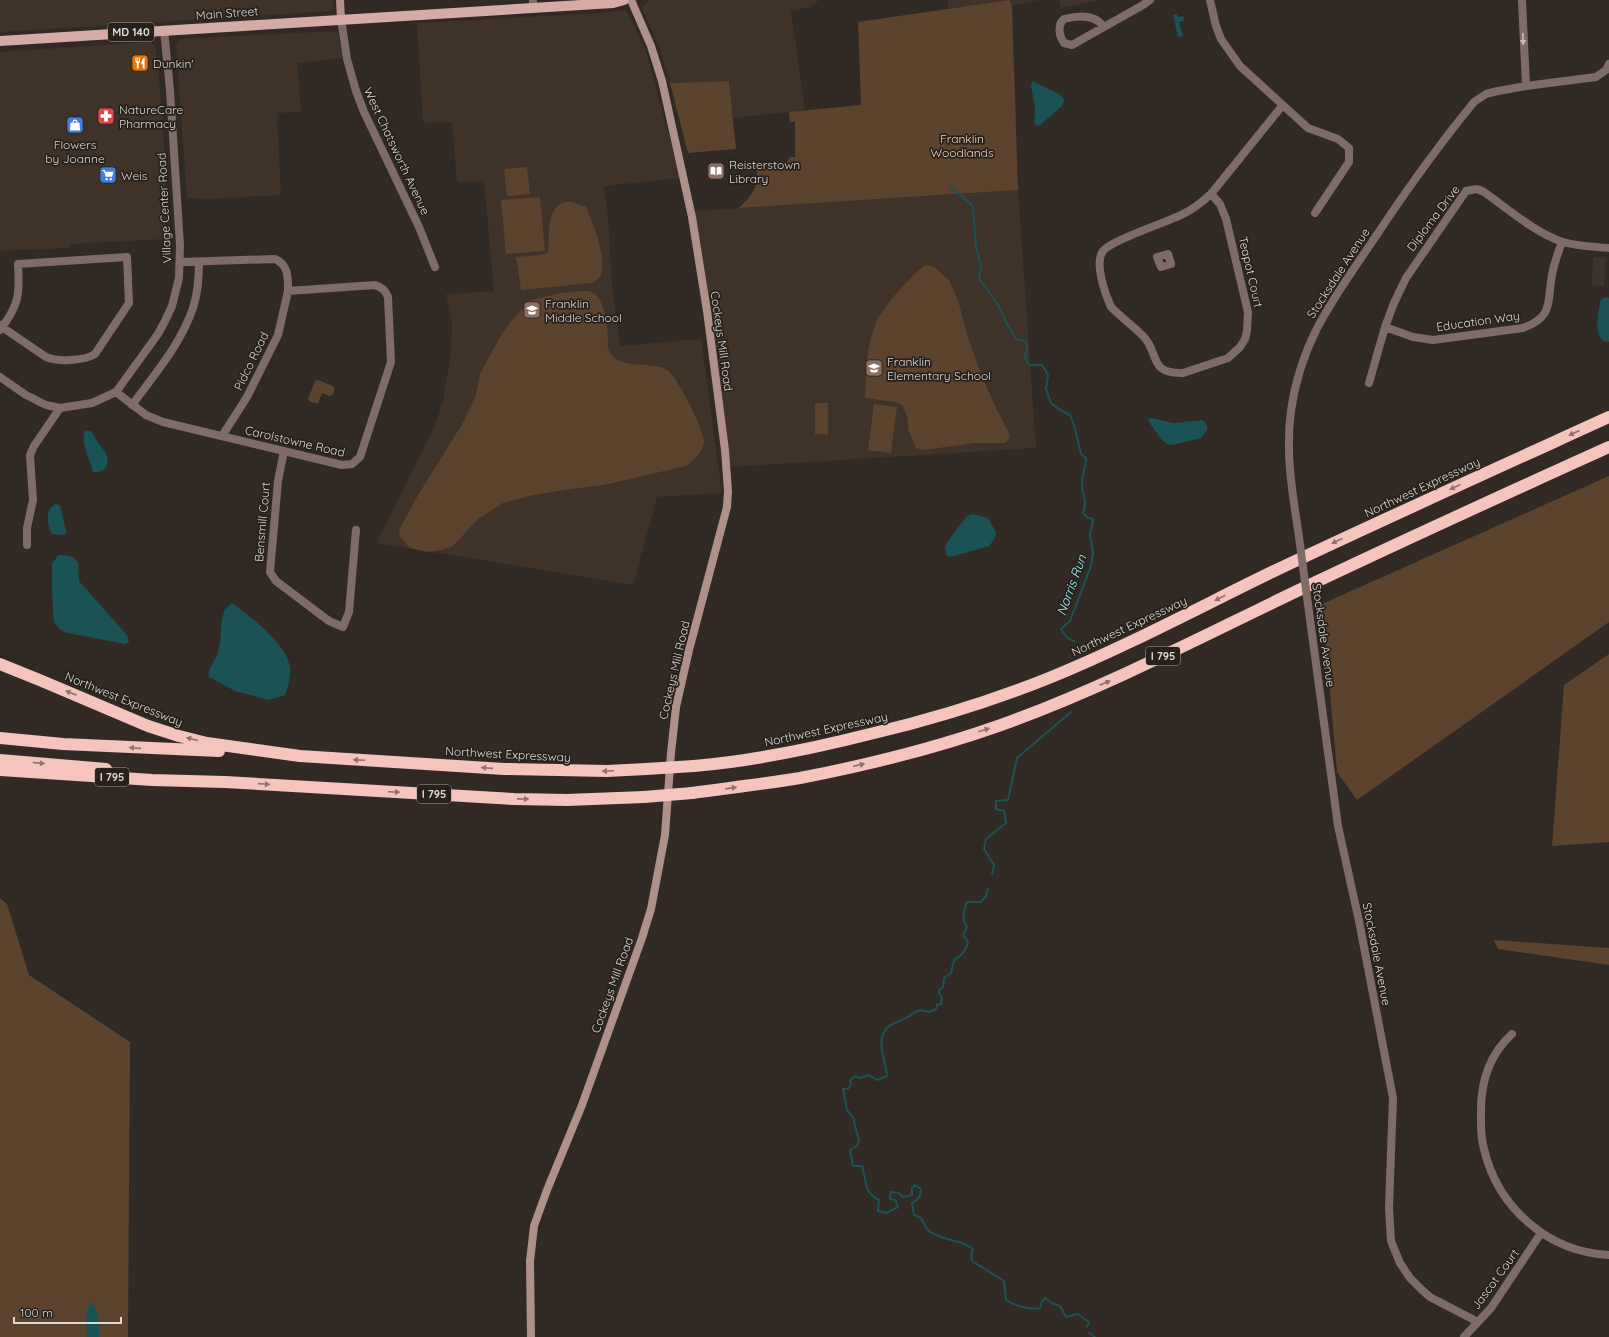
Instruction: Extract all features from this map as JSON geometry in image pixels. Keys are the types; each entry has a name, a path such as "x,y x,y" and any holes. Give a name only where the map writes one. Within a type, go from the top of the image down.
{"highway":[{"name":"Northwest Expressway","path":"0,664 117,713 179,736 207,743 300,756 504,769 607,771 723,763 827,746 942,715 990,700 1049,678 1166,625 1334,543 1609,417"},
{"name":"I 795","path":"0,770 152,780 225,782 514,799 574,800 692,793 799,778 917,751 1000,725 1058,703 1120,676 1350,566 1609,447"},
{"path":"0,738 63,744 300,756"},
{"path":"0,760 153,773 225,782"}],"main road":[{"name":"Main Street","path":"0,41 341,19 533,3 613,3 624,0"}],"street":[{"path":"340,0 341,19"},
{"name":"Cockeys Mill Road","path":"531,1337 530,1261 534,1226 546,1190 582,1105 651,909 665,835 676,705 727,507 728,485 724,450 707,311 692,217 662,81 651,46 631,0"},
{"path":"1104,27 1100,20 1089,17 1064,19 1061,22 1059,29 1064,43 1072,44 1104,27 1150,0"},
{"path":"1210,0 1216,26 1227,49 1240,66 1282,106 1308,128 1338,139 1349,148 1349,162 1315,213"},
{"path":"1522,0 1526,86"},
{"name":"West Chatsworth Avenue","path":"341,19 347,59 356,91 364,112 419,227 435,267"},
{"name":"Village Center Road","path":"116,392 158,334 166,319 176,292 179,278 180,262 170,90 164,30"},
{"name":"Stocksdale Avenue","path":"1478,1322 1430,1297 1422,1290 1410,1278 1400,1263 1391,1241 1389,1207 1392,1098 1359,921 1338,826 1290,467 1290,426 1298,374 1320,321 1332,300 1402,197 1474,102 1486,94 1526,86 1596,76 1606,70 1609,64"},
{"name":"Teapot Court","path":"1211,194 1220,204 1226,219 1248,312 1247,331 1240,347 1228,358 1183,373 1175,373 1158,365 1144,337 1111,306 1101,275 1100,261 1104,251 1109,246 1192,210 1211,194 1282,106"},
{"name":"Diploma Drive","path":"1369,383 1385,327 1406,278 1466,191 1476,189 1484,192 1532,225 1562,242 1609,248"},
{"name":"Education Way","path":"1385,327 1413,337 1433,340 1523,328 1531,325 1540,320 1549,304 1554,265 1562,242"},
{"path":"128,258 129,303 95,354 90,357 84,359 51,359 1,327 13,311 18,298 18,264 128,258"},
{"path":"180,262 276,258 286,268 288,276 288,291"},
{"path":"132,405 185,328 197,293 199,262"},
{"name":"Carolstowne Road","path":"116,392 132,405 155,420 342,465 352,464 360,457 390,368 391,357 388,297 386,291 382,287 375,285 288,291"},
{"name":"Pidco Road","path":"222,436 247,397 278,335 288,291"},
{"path":"0,377 37,401 60,408 92,404 116,392"},
{"path":"27,545 27,528 33,500 30,455 34,446 60,408"},
{"name":"Bensmill Court","path":"284,451 278,481 270,572 276,581 329,621 343,627 349,612 356,530"},
{"path":"1512,1034 1501,1044 1493,1056 1487,1072 1481,1103 1483,1148 1491,1172 1502,1194 1512,1207 1541,1233 1559,1243 1583,1251 1609,1255"},
{"name":"Jascot Court","path":"1464,1337 1491,1308 1541,1233"}],"shaded area":[{"path":"0,0 333,0 333,11 0,32"},
{"path":"650,0 819,0 811,7 791,11 805,110 733,118 729,81 670,83 659,46 642,9 642,7"},
{"path":"947,0 1009,0 949,9"},
{"path":"1009,0 1039,0 1012,6"},
{"path":"1059,0 1100,0 1061,8"},
{"name":"Franklin Middle School","path":"625,11 629,14 645,49 680,178 604,186 608,216 612,286 620,346 701,339 722,493 657,497 633,585 377,543 435,425 443,400 450,360 452,326 446,294 494,291 484,181 457,182 452,122 423,123 417,23"},
{"path":"337,31 343,58 297,63 301,112 277,113 281,195 207,199 187,198 176,46 179,39"},
{"path":"151,42 155,46 158,67 163,128 168,239 69,244 69,248 0,251 0,52"},
{"name":"Franklin Elementary School","path":"1018,190 1036,448 731,467 707,287 694,211"},
{"path":"1593,257 1606,258 1604,286 1592,285"}],"green space":[{"name":"Franklin Woodlands","path":"1009,0 1012,6 1018,190 739,208 755,188 757,177 756,163 788,161 790,157 795,157 795,122 790,122 789,112 861,105 858,22"},
{"path":"729,81 736,149 688,153 670,83"},
{"path":"527,167 530,194 507,196 504,169"},
{"path":"540,197 545,251 506,254 501,200"},
{"path":"564,202 572,202 586,207 592,221 602,256 601,275 592,283 521,290 516,257 541,255 548,252 552,214 560,204"},
{"path":"925,265 934,267 949,280 958,300 968,338 983,379 1008,431 1010,438 1005,443 975,443 924,450 916,448 909,432 907,416 902,405 896,402 865,398 868,351 879,316 912,276"},
{"path":"590,291 594,293 603,307 608,334 608,349 613,356 618,360 631,364 661,367 672,374 700,427 704,442 700,453 686,466 604,485 529,496 503,503 477,520 453,546 427,552 410,548 400,537 399,530 418,495 464,421 476,395 480,374 510,322 531,300 561,293"},
{"path":"318,380 333,386 335,389 333,394 330,396 322,393 318,403 312,402 308,399 315,381"},
{"path":"815,403 828,403 828,435 815,434"},
{"path":"874,404 897,407 891,453 868,450"},
{"path":"1609,476 1609,622 1357,800 1337,772 1322,604"},
{"path":"1609,654 1609,842 1552,846 1564,685"},
{"path":"0,898 7,904 29,975 130,1042 128,1337 0,1337"},
{"path":"1494,940 1609,948 1609,965 1498,949"}],"water":[{"path":"1177,14 1178,17 1183,16 1184,21 1179,22 1183,36 1178,37 1173,15"},
{"path":"1032,81 1059,94 1065,100 1061,107 1039,126 1034,124 1035,107 1031,86"},
{"path":"1605,297 1609,298 1609,342 1604,341 1598,332 1598,318 1601,299"},
{"path":"1151,418 1174,423 1203,420 1207,426 1207,430 1201,438 1172,445 1167,444 1161,439 1149,422 1148,419"},
{"path":"85,431 90,431 92,433 106,455 108,461 106,467 102,471 93,472 85,446"},
{"path":"56,504 60,506 61,509 67,532 65,535 52,534 49,526 48,513 52,506"},
{"path":"973,514 988,518 996,532 995,538 989,546 949,557 946,554 945,548 947,542 967,516"},
{"path":"59,555 71,556 78,562 79,581 127,635 129,642 125,644 68,633 57,626 54,622 52,563"},
{"path":"232,603 267,631 282,649 290,667 289,681 285,695 269,700 235,691 209,677 210,668 217,655 219,647 224,612"},
{"path":"91,1302 98,1314 99,1337 87,1337 87,1314"}],"waterway":[{"name":"Norris Run","path":"950,186 973,206 976,247 981,266 979,278 998,305 1016,339 1026,341 1027,350 1025,358 1029,365 1042,365 1048,375 1046,389 1051,403 1070,415 1081,454 1086,458 1082,481 1085,501 1083,513 1088,518 1093,519 1090,534 1093,553 1091,566 1070,621 1061,629 1067,638 1074,641"},
{"path":"992,874 994,865 984,849 986,839 1006,823 1004,811 996,809 996,801 1008,800 1017,758 1071,712"},
{"path":"988,889 986,896 981,902 967,902 964,912 965,924 967,927 963,935 968,942 963,953 954,960 951,973 944,978 943,987 939,990 942,998 941,1004 937,1005 936,1009 929,1012 922,1010 917,1011 887,1028 881,1045 887,1076 877,1080 869,1075 860,1078 855,1076 850,1081 851,1085 848,1089 843,1089 847,1110 853,1117 859,1141 857,1146 850,1150 853,1166 862,1166 866,1186 870,1193 879,1200 878,1211 886,1213 898,1207 895,1200 890,1199 891,1192 899,1193 903,1197 912,1195 912,1188 915,1185 921,1189 919,1198 912,1203 914,1215 921,1218 928,1230 934,1234 963,1243 973,1249 971,1255 972,1261 1004,1281 1006,1300 1023,1307 1040,1308 1042,1301 1045,1298 1060,1306 1066,1317 1078,1314 1089,1322 1087,1327"},
{"name":"Norris Run","path":"1089,1333 1095,1337"}],"place":[{"name":"Dunkin'","path":"140,63"},
{"name":"NatureCare Pharmacy","path":"106,116"},
{"name":"Flowers by Joanne","path":"75,125"},
{"name":"Reisterstown Library","path":"716,171"},
{"name":"Weis","path":"108,175"},
{"name":"Franklin Middle School","path":"532,310"},
{"name":"Franklin Elementary School","path":"874,368"}]}
